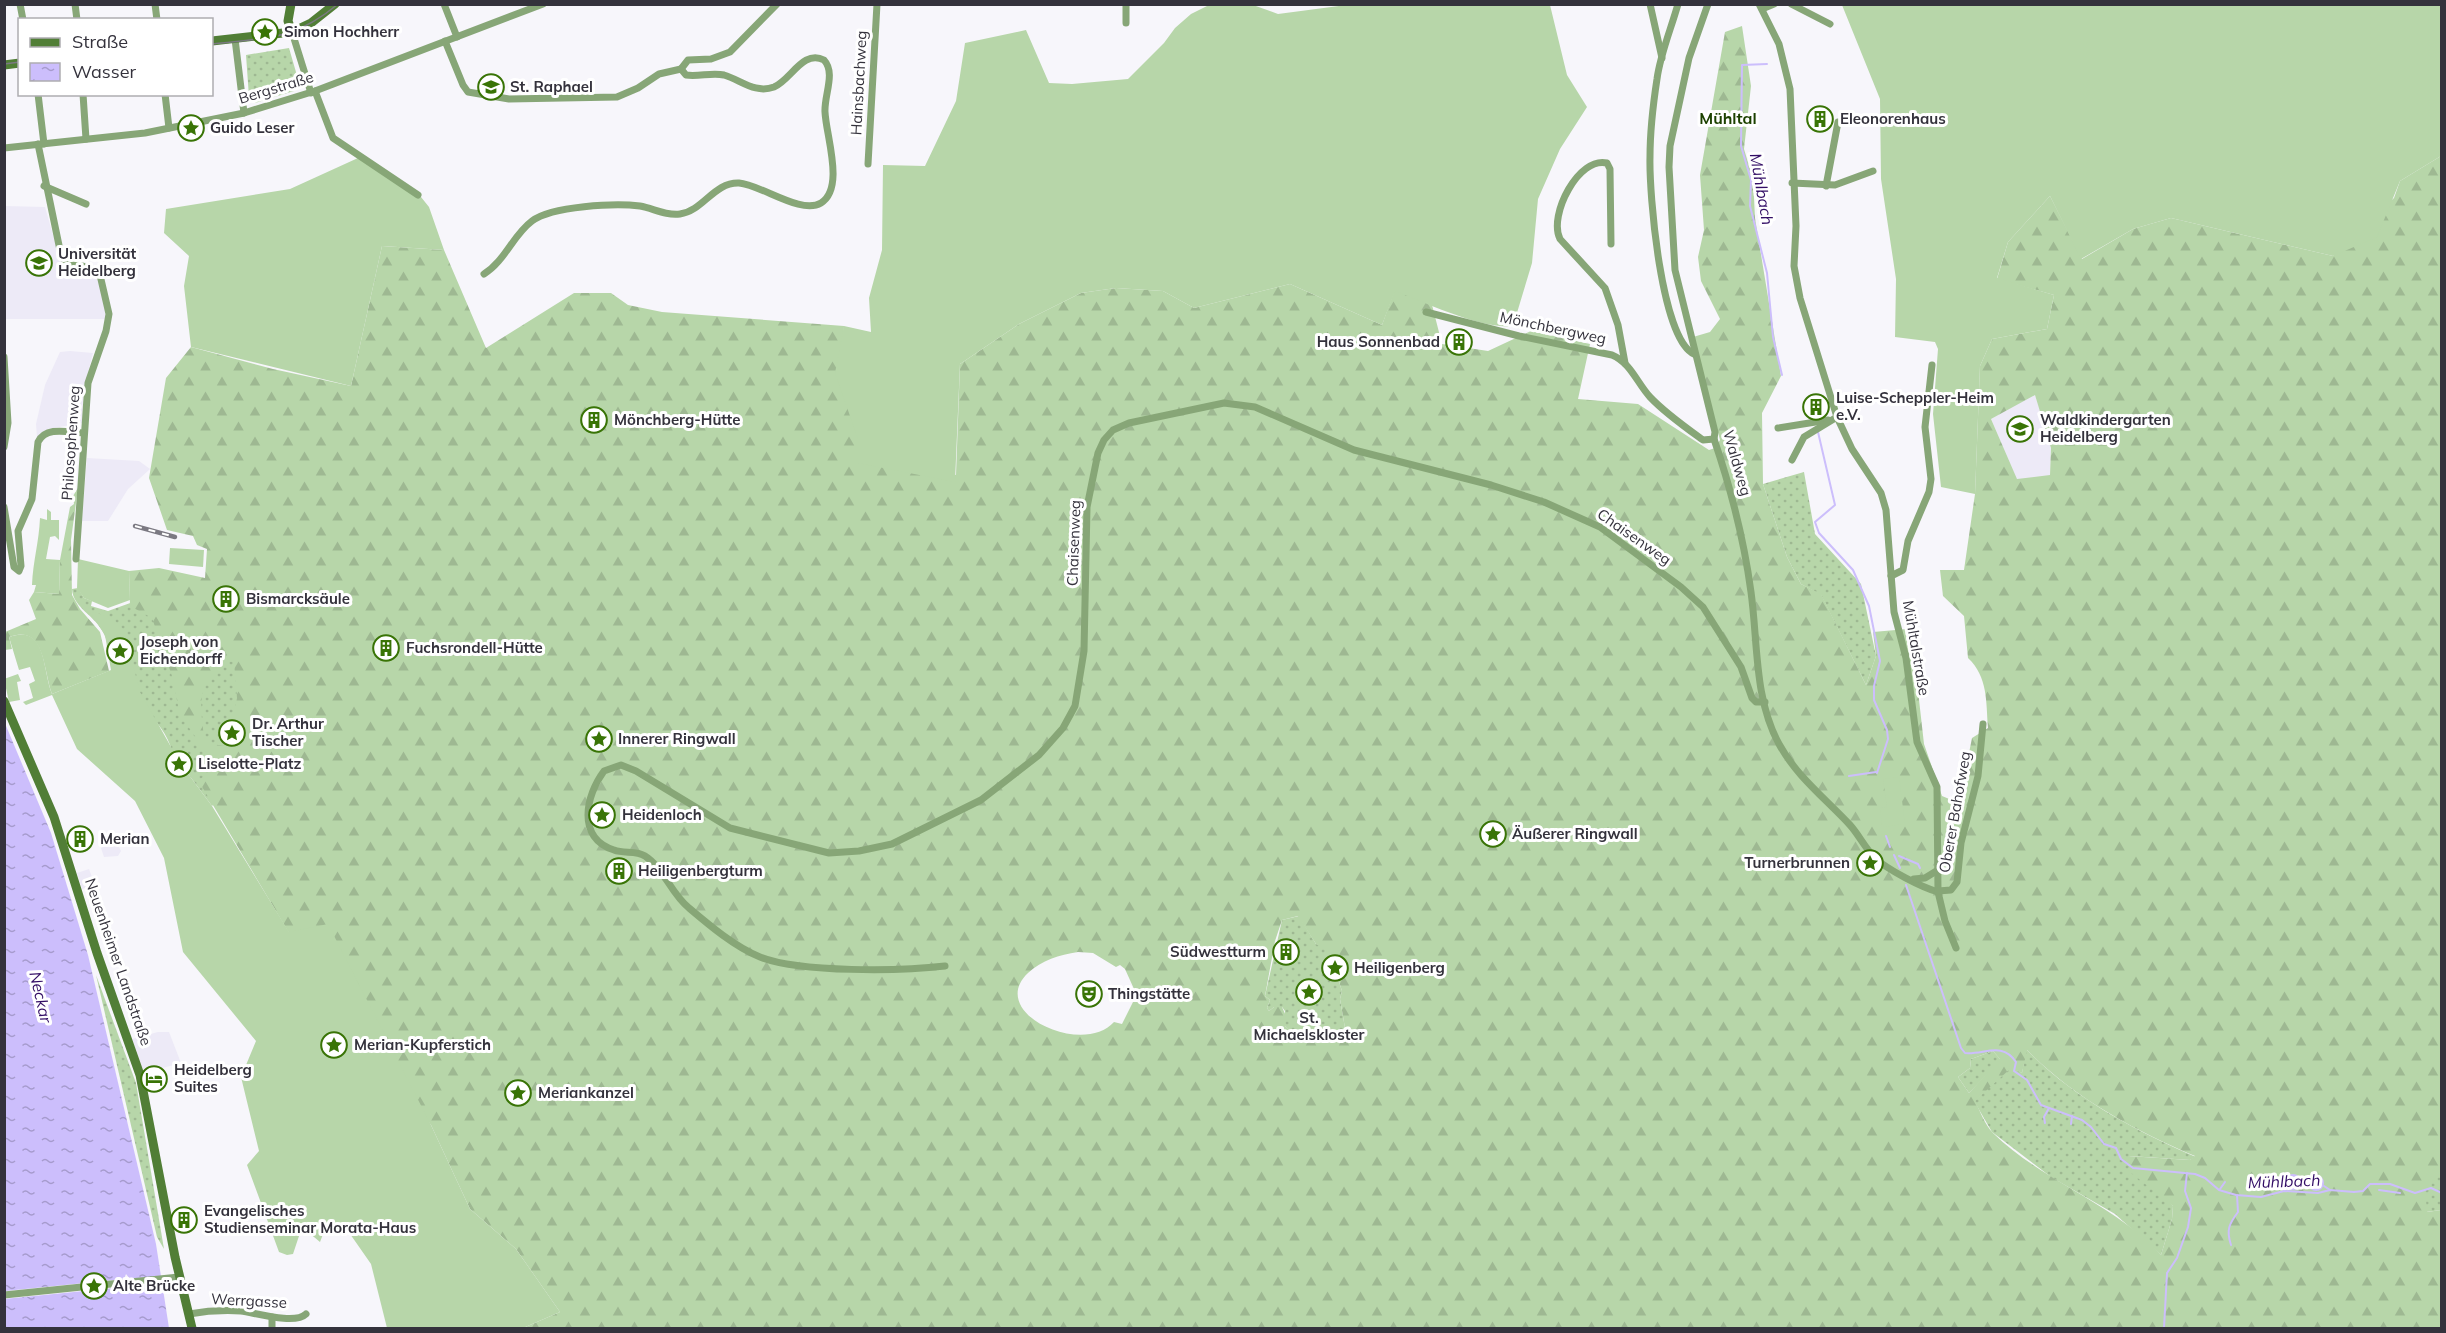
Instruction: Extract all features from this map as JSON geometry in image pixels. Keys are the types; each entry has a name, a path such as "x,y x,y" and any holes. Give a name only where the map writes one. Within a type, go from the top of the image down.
{"main road":[{"path":"291,4 288,21 292,32"},
{"path":"213,41 292,32 311,23 335,4"},
{"name":"Neuenheimer Landstraße","path":"4,701 54,818 97,953 137,1065 176,1277 192,1329"}],"street":[{"path":"444,4 457,37"},
{"name":"Bergstraße","path":"4,148 169,128 244,113 313,92 457,37 522,8 543,4"},
{"path":"446,41 462,85 468,92 509,99 617,97 638,88 659,74 681,69 688,60 711,59 730,52 777,4"},
{"name":"Hainsbachweg","path":"868,164 877,4"},
{"path":"1126,4 1126,23"},
{"path":"1650,4 1662,58"},
{"path":"1678,4 1656,82 1650,160 1657,249 1666,296 1685,348 1694,354"},
{"name":"Waldweg","path":"1708,4 1689,58 1669,157 1675,270 1715,432 1714,438 1736,511 1751,593 1765,702 1779,744 1808,784 1851,826 1877,859 1938,892"},
{"path":"1760,7 1774,4"},
{"path":"1791,4 1830,24"},
{"name":"Mühltalstraße","path":"1760,7 1779,44 1788,81 1797,286 1837,417 1852,449 1881,493 1889,525 1894,612 1906,658 1917,745 1936,784 1938,892"},
{"path":"292,32 313,92 333,138 418,195"},
{"path":"235,39 244,113"},
{"path":"484,274 494,267 526,226 552,211 635,206 679,214 693,209 721,188 735,183 804,205 818,204 829,196 834,180 825,110 831,71 824,60 817,57 807,59 778,85 765,89 752,87 723,75 688,76 681,69"},
{"name":"Philosophenweg","path":"38,96 44,144 44,186 60,255 64,260 97,272 104,286 108,304 109,322 92,366 83,433 82,494 76,559"},
{"path":"82,96 86,139"},
{"path":"165,96 169,128"},
{"path":"1826,186 1838,122"},
{"path":"1611,244 1610,169 1607,163 1597,162 1592,164 1566,192 1558,214 1557,232 1560,239 1605,288 1618,325 1625,363"},
{"path":"1792,183 1826,186 1873,171"},
{"path":"44,186 86,204"},
{"name":"Mönchbergweg","path":"1426,312 1518,336 1602,351 1625,363 1645,391 1662,408 1703,440 1714,438"},
{"path":"4,357 8,423 4,447"},
{"path":"1892,576 1898,575 1904,569 1908,541 1930,487 1932,471 1925,427 1932,365"},
{"name":"Chaisenweg","path":"945,966 900,969 836,967 782,962 754,954 682,903 646,857 606,847 597,838 589,824 587,814 593,787 604,771 614,765 624,766 730,828 829,853 867,850 892,844 966,809 1006,783 1039,755 1063,728 1078,696 1086,627 1087,507 1098,453 1104,440 1120,425 1220,403 1249,405 1343,446 1491,485 1580,516 1617,539 1697,600 1713,620 1742,667 1752,698 1756,702 1765,702"},
{"path":"1778,428 1837,417"},
{"path":"1792,460 1802,440 1828,420"},
{"path":"4,507 13,565 17,571 21,568 18,531 32,500 36,449 40,438 53,431 83,433"},
{"name":"Oberer Bahofweg","path":"1938,892 1952,890 1957,882 1961,843 1978,776 1983,724"},
{"path":"1910,878 1921,879 1938,870"},
{"path":"1938,892 1945,921 1956,948"},
{"path":"4,1295 176,1277"},
{"name":"Werrgasse","path":"189,1314 242,1311 272,1317 301,1317 306,1314"},
{"path":"272,1317 272,1329"}],"shaded area":[{"name":"Universität Heidelberg","path":"5,206 45,207 60,259 97,273 107,319 5,319"},
{"path":"60,352 93,353 83,392 82,423 48,429 37,438 36,424 45,385"},
{"name":"Waldkindergarten Heidelberg","path":"2035,394 2051,448 2050,476 2017,480 1991,419"},
{"path":"87,458 139,461 150,469 128,489 108,521 82,521"},
{"path":"116,841 121,851 118,856 104,857 101,848"},
{"path":"89,869 95,885 82,889 77,873"},
{"path":"158,1032 169,1032 181,1063 144,1073 132,1039"}],"green space":[{"path":"1354,4 1550,5 1567,75 1587,107 1560,149 1538,199 1532,263 1513,326 1470,320 1395,291 1382,325 1290,284 1194,308 1163,291 1116,288 1081,293 1019,324 960,364 955,482 858,463 858,439 835,373 844,326 871,332 869,298 882,250 883,165 925,166 956,101 965,43 1026,30 1049,83 1072,84 1128,79 1164,43 1175,28 1191,14 1209,5 1253,5 1278,14"},
{"path":"1842,5 2441,5 2441,156 2400,181 2377,237 2333,256 2171,218 2133,229 2081,259 2050,196 2008,242 1997,278 2054,295 2047,329 1992,339 1980,366 1975,494 1941,487 1933,414 1938,349 1935,342 1895,337 1896,279 1881,179 1880,99"},
{"path":"1742,26 1751,86 1744,149 1753,179 1755,218 1781,376 1762,413 1763,484 1787,557 1801,584 1821,594 1866,685 1876,656 1873,632 1907,629 1916,673 1924,744 1942,796 1959,803 1972,738 1988,728 1987,708 1983,681 1975,665 1968,658 1964,616 1943,596 1940,570 1964,570 1975,494 1980,366 1992,339 2047,329 2054,295 1997,279 2008,242 2050,196 2082,259 2133,229 2171,218 2333,256 2394,198 2400,181 2441,156 2442,1176 2436,1177 2425,1188 2427,1212 2441,1210 2441,1328 523,1328 560,1312 516,1249 470,1209 431,1125 289,933 198,780 209,774 209,756 180,715 172,676 152,618 130,606 129,571 159,568 205,578 207,549 197,545 193,536 167,530 149,478 166,378 191,347 273,369 351,386 382,246 444,250 486,348 574,293 611,293 628,305 662,312 844,326 842,378 859,432 858,456 956,475 960,364 1019,324 1081,293 1116,288 1163,291 1194,308 1290,284 1382,325 1396,286 1430,297 1442,344 1488,351 1531,331 1590,344 1578,399 1638,404 1709,450 1715,448 1720,440 1693,337 1710,332 1720,319 1701,281 1698,257 1704,230 1700,175 1725,32","holes":["2035,395 2051,448 2050,475 2017,479 1991,419","222,660 234,662 237,698 231,733 232,747 205,743 202,699 210,678","1298,916 1316,944 1322,948 1332,948 1332,960 1342,991 1340,999 1345,1028 1331,1037 1315,1031 1299,1034 1285,1026 1286,1016 1282,1007 1274,1007 1269,1011 1267,1008 1270,1000 1265,996 1275,941 1282,920","1078,952 1093,953 1116,967 1120,965 1125,969 1134,989 1173,990 1177,997 1175,1002 1133,1002 1122,1024 1114,1022 1100,1032 1082,1035 1044,1026 1029,1015 1019,1002 1018,988 1033,968 1045,961","2027,1050 2064,1083 2085,1098 2150,1136 2195,1156 2190,1160 2128,1156 2130,1172 2173,1206 2172,1219 2161,1255 2122,1221 2034,1165 1990,1130 1975,1101 2011,1068 2022,1073","1993,1051 2000,1059 1969,1093 1958,1077 1970,1068 1971,1059"]},
{"path":"289,48 298,79 294,80 294,91 255,103 249,97 246,55"},
{"path":"358,158 417,192 429,207 444,250 382,246 351,386 191,347 184,286 189,256 164,233 166,209 290,189"},
{"path":"1804,472 1815,534 1861,584 1876,656 1866,685 1821,595 1801,584 1787,557 1763,484"},
{"path":"78,488 71,540 72,595 80,609 100,632 109,671 52,694 41,651 36,642 30,636 21,634 9,637 12,649 5,650 5,632 36,619 29,600 34,592 59,594 60,560 70,507 74,504 73,496"},
{"path":"47,509 51,512 51,520 59,520 59,540 55,536 50,537 46,559 60,560 59,594 34,592 36,585 32,585 40,518 47,520"},
{"path":"170,548 204,550 203,567 169,564"},
{"path":"78,559 129,571 130,600 108,608 84,598 77,588"},
{"path":"78,588 84,598 92,601 91,606 108,611 133,602 242,655 233,747 220,757 208,757 216,760 217,801 212,806 186,771 174,765 168,740 154,719 112,686 108,646 104,634 96,622 76,602 72,589"},
{"path":"89,611 111,617 124,630 140,692 175,754 174,765 186,771 212,806 289,932 328,924 431,1125 470,1209 516,1249 560,1312 523,1328 387,1328 371,1264 348,1231 338,1229 328,1221 320,1242 302,1227 293,1254 287,1255 279,1252 247,1165 259,1151 241,1077 256,1041 183,952 164,858 135,801 77,749 52,695 26,705 23,702 33,698 29,684 35,681 30,667 19,670 9,637 21,634 30,636 37,642 52,694 111,670 105,635"},
{"path":"18,674 21,681 17,682 20,700 9,702 4,679"},
{"path":"1899,777 1905,824 1882,827 1880,808 1887,807 1883,779"},
{"path":"1299,916 1316,944 1332,948 1332,960 1342,991 1340,999 1345,1028 1331,1037 1324,1033 1292,1033 1285,1026 1285,1011 1282,1007 1274,1007 1269,1011 1267,1008 1270,1000 1265,996 1282,920"},
{"path":"96,975 136,1083 164,1249 157,1237"},
{"path":"2026,1049 2063,1082 2105,1111 2150,1136 2196,1157 2190,1160 2129,1156 2173,1206 2172,1219 2161,1255 2115,1214 2051,1177 1992,1132 1974,1101 2011,1067 2022,1073"},
{"path":"1993,1051 2001,1060 1969,1093 1958,1077 1970,1068 1971,1059"},
{"path":"2436,1176 2441,1176 2441,1210 2426,1212 2424,1188"}],"water":[{"name":"Neckar","path":"4,721 51,833 88,955 156,1244 169,1328 5,1328"},
{"path":"2290,1174 2296,1174 2301,1182 2299,1188 2290,1190 2285,1185 2285,1179"},
{"path":"2313,1175 2319,1175 2324,1183 2322,1189 2313,1191 2308,1186 2308,1180"}],"pier":[{"name":"Alte Brücke","path":"126,1274 130,1279 163,1276 164,1283 4,1299 5,1291 124,1279"}],"waterway":[{"name":"Mühlbach","path":"1767,64 1742,65 1741,146 1751,180 1750,206 1767,273 1773,337 1782,375"},
{"name":"Mühlbach","path":"1818,432 1835,505 1815,522 1819,533 1853,570 1869,606 1880,661 1874,686 1874,700 1887,730 1888,739 1877,773"},
{"path":"1849,776 1876,772"},
{"name":"Mühlbach","path":"1886,836 1890,847"},
{"name":"Mühlbach","path":"1894,855 1900,868"},
{"path":"1899,856 1918,864 1920,868"},
{"name":"Mühlbach","path":"1906,885 1961,1048 1965,1053 1999,1050 2011,1056 2016,1062 2014,1071 2027,1080 2041,1105 2082,1120 2091,1127 2104,1144 2116,1148 2121,1159 2133,1168 2195,1174 2205,1178 2219,1190 2236,1195 2261,1197 2284,1191 2354,1192 2363,1191 2370,1184 2390,1184 2415,1193 2431,1188 2442,1193"},
{"path":"2045,1123 2044,1117 2049,1108"},
{"name":"Mühlbach","path":"2071,1124 2072,1116"},
{"path":"2164,1328 2167,1273 2177,1258 2188,1227 2191,1208 2185,1191 2187,1173"},
{"path":"2220,1189 2225,1182"},
{"name":"Mühlbach","path":"2324,1186 2330,1190"},
{"path":"2379,1190 2400,1193"},
{"path":"2231,1245 2229,1231 2238,1212 2237,1195"}],"tram line":[{"path":"213,44 278,36 307,25 338,4"},
{"path":"4,64 18,62"}],"railway":[{"path":"135,526 175,537"}],"place":[{"name":"Simon Hochherr","path":"265,32"},
{"name":"St. Raphael","path":"491,87"},
{"name":"Eleonorenhaus","path":"1820,119"},
{"name":"Guido Leser","path":"191,128"},
{"name":"Universität Heidelberg","path":"39,263"},
{"name":"Haus Sonnenbad","path":"1459,342"},
{"name":"Luise-Scheppler-Heim e.V.","path":"1816,407"},
{"name":"Mönchberg-Hütte","path":"594,420"},
{"name":"Waldkindergarten Heidelberg","path":"2020,429"},
{"name":"Bismarcksäule","path":"226,599"},
{"name":"Fuchsrondell-Hütte","path":"386,648"},
{"name":"Joseph von Eichendorff","path":"120,651"},
{"name":"Dr. Arthur Tischer","path":"232,733"},
{"name":"Innerer Ringwall","path":"599,739"},
{"name":"Liselotte-Platz","path":"179,764"},
{"name":"Heidenloch","path":"602,815"},
{"name":"Äußerer Ringwall","path":"1493,834"},
{"name":"Merian","path":"80,839"},
{"name":"Turnerbrunnen","path":"1870,863"},
{"name":"Heiligenbergturm","path":"619,871"},
{"name":"Südwestturm","path":"1286,952"},
{"name":"Heiligenberg","path":"1335,968"},
{"name":"St. Michaelskloster","path":"1309,992"},
{"name":"Thingstätte","path":"1089,994"},
{"name":"Merian-Kupferstich","path":"334,1045"},
{"name":"Heidelberg Suites","path":"154,1079"},
{"name":"Meriankanzel","path":"518,1093"},
{"name":"Evangelisches Studienseminar Morata-Haus","path":"184,1220"},
{"name":"Alte Brücke","path":"94,1286"}],"district":[{"name":"Mühltal","path":"1728,118"}]}
